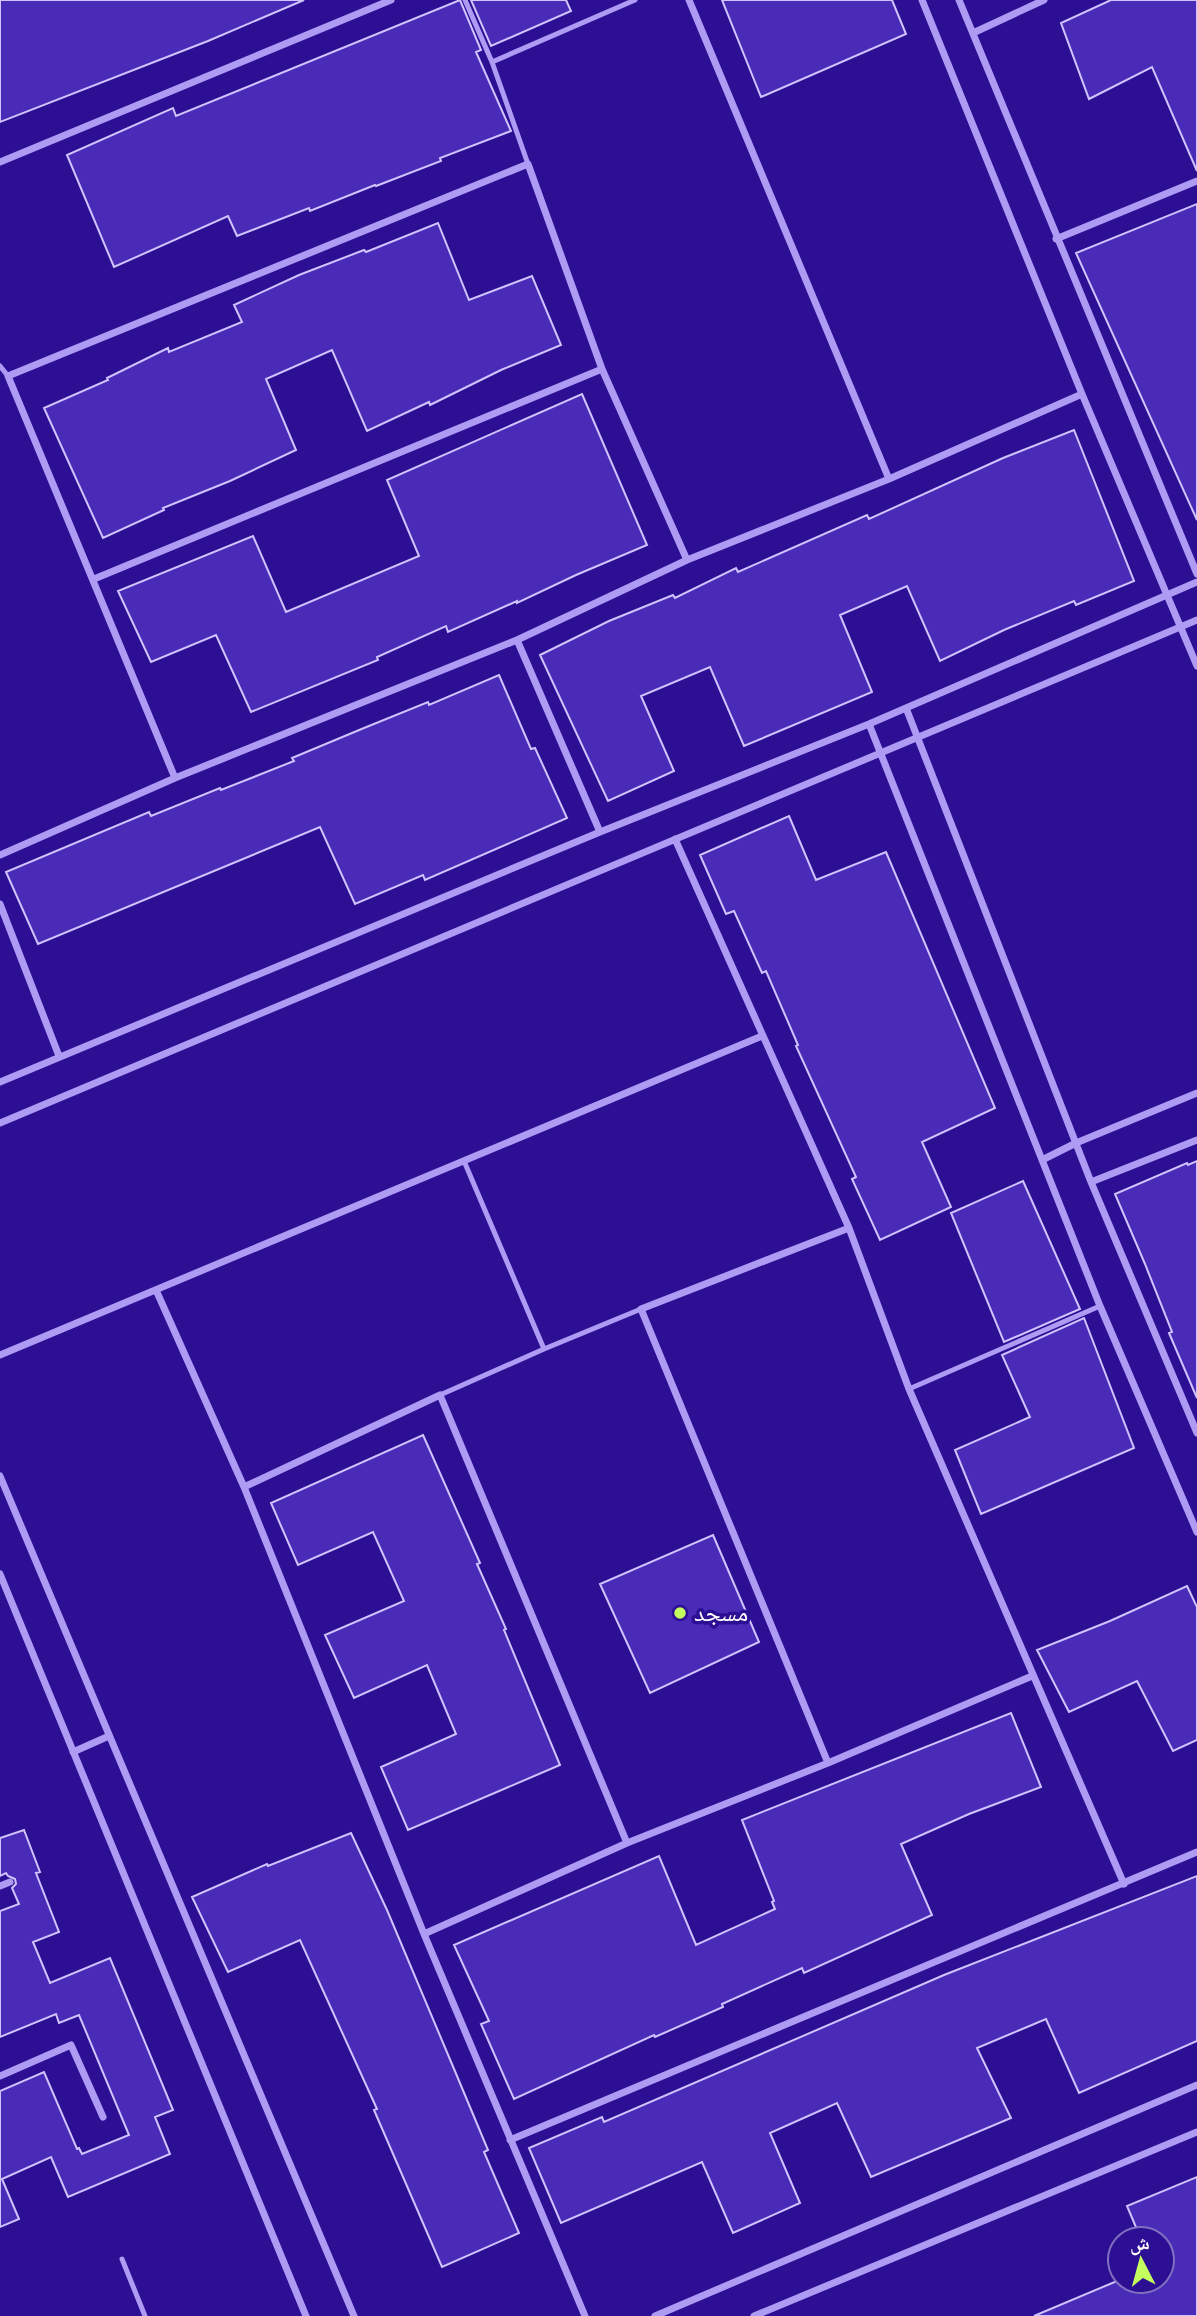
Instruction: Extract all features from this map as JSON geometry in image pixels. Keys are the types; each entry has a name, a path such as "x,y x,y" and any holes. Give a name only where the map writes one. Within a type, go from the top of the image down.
{"street":[{"path":"0,162 391,0"},
{"path":"689,0 889,479"},
{"path":"922,0 1082,394 1197,666"},
{"path":"959,0 1197,574"},
{"path":"973,33 1044,0"},
{"path":"175,778 8,376 528,164 602,369 687,561"},
{"path":"1056,239 1197,181"},
{"path":"94,579 602,369"},
{"path":"0,855 175,778 517,640 687,561 889,479 1082,394"},
{"path":"0,1082 600,832 869,724 1197,582"},
{"path":"0,1123 1197,620"},
{"path":"517,640 600,832"},
{"path":"906,708 1091,1182 1197,1433"},
{"path":"869,724 1100,1306 1197,1532"},
{"path":"675,839 849,1228 909,1389 1124,1884"},
{"path":"0,904 59,1056"},
{"path":"0,1355 762,1036"},
{"path":"1042,1160 1076,1143 1197,1093"},
{"path":"1091,1182 1197,1140"},
{"path":"828,1763 641,1310 849,1228"},
{"path":"156,1290 244,1487 424,1934 585,2316"},
{"path":"244,1487 440,1395 627,1843"},
{"path":"0,1476 354,2316"},
{"path":"0,1574 306,2316"},
{"path":"424,1934 627,1843 828,1763 1032,1676"},
{"path":"73,1752 109,1736"},
{"path":"510,2140 1197,1852"},
{"path":"0,1886 10,1882"},
{"path":"0,2076 71,2045 103,2117"},
{"path":"655,2316 1197,2085"},
{"path":"754,2316 1197,2132"}],"lane":[{"path":"465,0 492,62 528,164"},
{"path":"492,62 635,0"},
{"path":"0,366 8,376"},
{"path":"464,1161 544,1349"},
{"path":"909,1389 1100,1306"},
{"path":"440,1395 641,1310"},
{"path":"122,2259 145,2316"}],"building":[{"path":"0,0 304,0 208,41 0,122"},
{"path":"460,0 481,50 476,52 511,131 376,186 237,236 228,216 114,267 67,155 173,108 176,116"},
{"path":"471,0 566,0 571,11 491,46"},
{"path":"722,0 892,0 906,34 761,97"},
{"path":"1111,0 1197,0 1197,171 1152,67 1089,99 1061,23"},
{"path":"1197,204 1197,520 1076,253"},
{"path":"438,223 469,300 532,276 561,345 367,431 332,350 266,379 296,450 163,508 164,510 103,538 44,408 108,380 107,378 168,348 169,352 242,322 234,305 299,275"},
{"path":"582,394 647,545 448,632 446,626 377,657 378,660 251,712 216,635 151,662 118,591 253,536 286,612 419,556 387,480"},
{"path":"1074,430 1134,581 1076,605 1074,601 1004,630 940,661 907,586 840,615 872,692 744,746 710,667 641,696 674,771 608,801 540,655 609,621 673,595 675,598 736,568 738,572 867,515 869,519 1003,458"},
{"path":"499,675 531,749 535,748 567,818 425,880 423,875 355,904 320,827 38,944 6,872 149,812 151,816 294,761 292,758"},
{"path":"789,816 816,880 886,852 995,1108 922,1142 951,1207 880,1240 852,1179 856,1177 796,1046 798,1045 766,971 762,973 734,911 726,914 700,855"},
{"path":"1197,1161 1197,1398 1115,1194"},
{"path":"1023,1181 1080,1309 1004,1342 951,1213"},
{"path":"1084,1318 1134,1448 981,1514 955,1450 1030,1417 1002,1355"},
{"path":"423,1435 480,1563 477,1564 560,1765 408,1830 381,1767 456,1734 427,1665 354,1698 325,1635 404,1601 373,1532 298,1565 271,1503"},
{"name":"مسجد","path":"713,1535 759,1642 650,1693 600,1584"},
{"path":"1187,1586 1197,1607 1197,1740 1173,1751 1137,1681 1069,1712 1037,1650"},
{"path":"1011,1713 1041,1787 969,1814 901,1844 932,1915 804,1973 802,1968 722,2004 723,2007 655,2037 654,2035 514,2099 481,2024 489,2021 454,1945 659,1856 696,1945 775,1909 742,1820"},
{"path":"24,1830 40,1872 36,1873 59,1932 33,1942 50,1983 110,1958 173,2110 155,2117 170,2154 68,2197 51,2157 2,2179 19,2219 0,2227 0,2091 44,2072 77,2149 79,2148 82,2154 129,2135 79,2015 59,2023 56,2014 0,2037 0,1911 19,1904 12,1888 16,1884 15,1879 6,1873 0,1876 0,1838"},
{"path":"351,1833 387,1910 457,2076 488,2150 484,2152 519,2233 442,2267 374,2110 377,2109 300,1940 228,1972 192,1897 267,1864 268,1866"},
{"path":"1197,1876 1197,2041 1079,2093 1046,2019 977,2048 1011,2118 871,2177 837,2103 770,2133 800,2203 733,2233 702,2162 561,2223 529,2148 602,2117 604,2122 944,1975"},
{"path":"1197,2177 1197,2316 1034,2316 1106,2286 1106,2295 1176,2295 1176,2225 1135,2225 1127,2206"}],"place":[{"name":"مسجد","path":"680,1613"}]}
